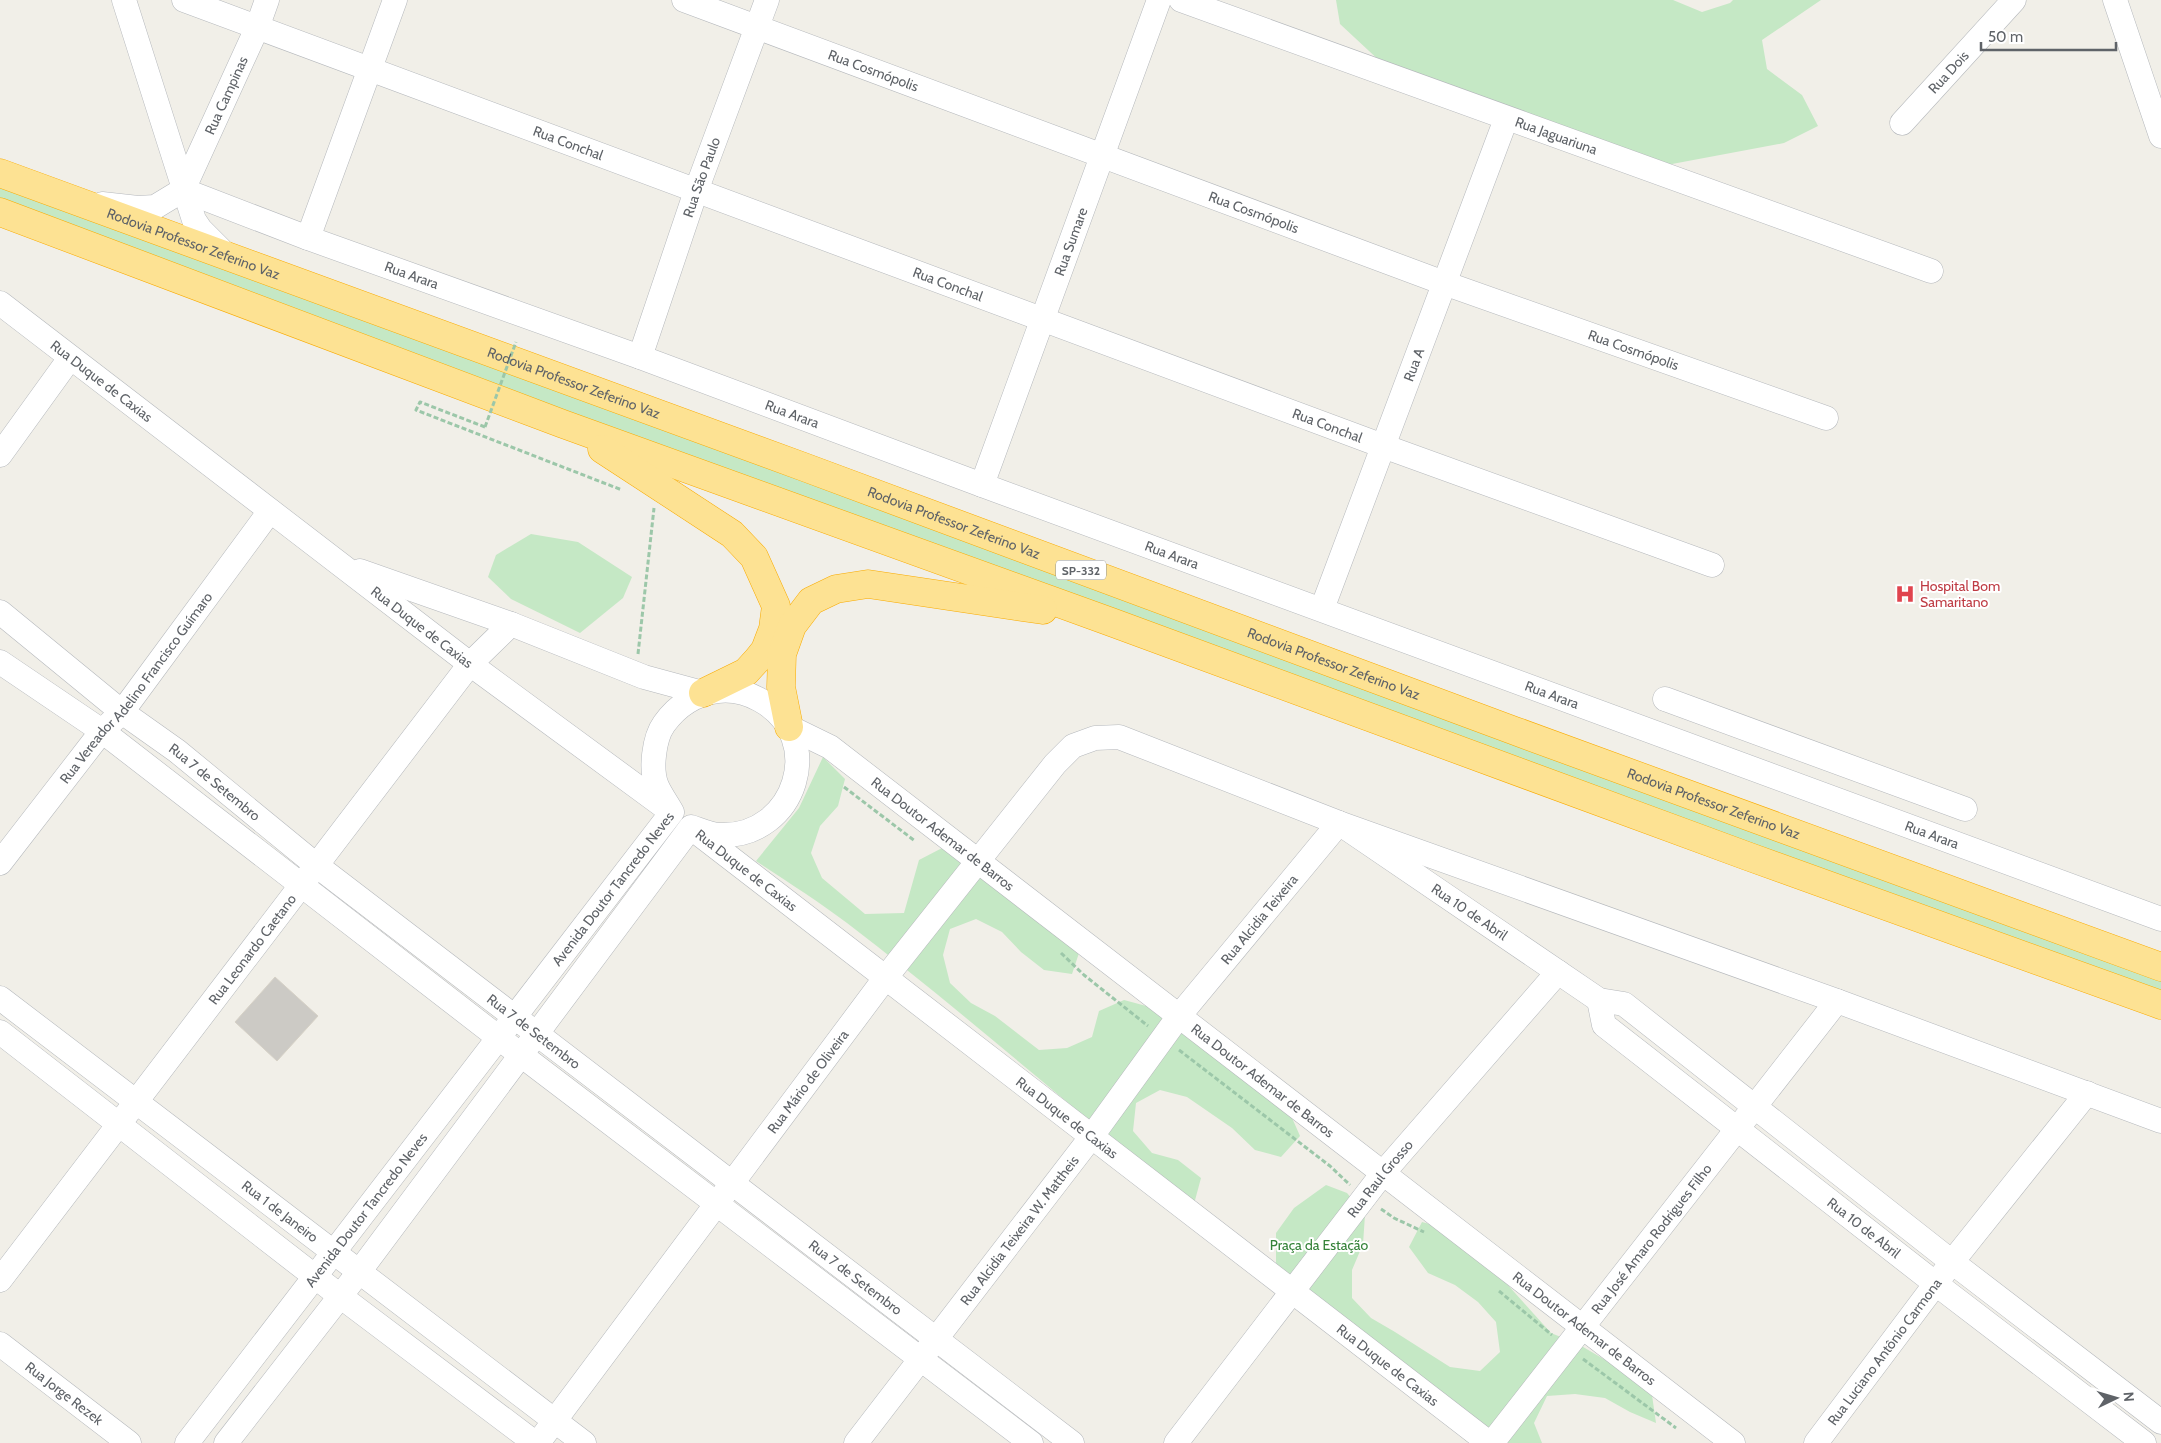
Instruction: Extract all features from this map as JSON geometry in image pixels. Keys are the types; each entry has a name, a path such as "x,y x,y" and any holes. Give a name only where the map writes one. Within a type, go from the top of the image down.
{"highway":[{"name":"Rodovia Professor Zeferino Vaz","path":"0,173 2161,967"},
{"path":"0,212 563,424 1112,622 1738,853 2161,1005"},
{"path":"563,424 732,534 754,557 776,606 773,629 765,650 746,672 703,693"},
{"path":"789,726 781,687 782,654 792,626 811,601 836,589 868,584 1112,622"}],"street":[{"path":"124,0 194,220 200,229 229,258"},
{"name":"Rua Conchal","path":"184,0 1383,446 1712,565"},
{"name":"Rua Campinas","path":"183,190 257,28 267,0"},
{"path":"308,238 395,0"},
{"name":"Rua Cosmópolis","path":"684,0 1444,283 1826,418"},
{"name":"Rua São Paulo","path":"640,357 696,191 767,0"},
{"name":"Rua Sumare","path":"982,485 1159,0"},
{"name":"Rua Jaguariuna","path":"1181,0 1931,272"},
{"name":"Rua Dois","path":"1902,123 2014,0"},
{"path":"2115,0 2161,136"},
{"name":"Rua A","path":"1322,609 1506,119"},
{"path":"73,200 138,208 155,206 183,190"},
{"name":"Rua Arara","path":"183,190 308,238 640,357 982,485 2161,919"},
{"name":"Rua Duque de Caxias","path":"0,303 470,664 672,812 1491,1443"},
{"path":"0,455 70,358"},
{"name":"Rua Vereador Adelino Francisco Guímaro","path":"0,863 102,731 122,712 270,511"},
{"path":"339,563 511,624 636,673 703,693"},
{"name":"Rua 7 de Setembro","path":"0,612 122,712 177,751 316,865 1072,1443"},
{"name":"Rua Leonardo Caetano","path":"0,1280 470,664 511,624"},
{"name":"Rua 7 de Setembro","path":"0,662 102,731 521,1055 1031,1443"},
{"name":"Avenida Doutor Tancredo Neves","path":"187,1443 672,812 656,784 653,754 663,725 679,706 703,693 727,690 747,693 771,706 789,726 796,746 798,768 792,793 775,816 751,831 719,836 691,827 359,1272 226,1443"},
{"path":"1665,699 1966,809"},
{"name":"Rua Doutor Ademar de Barros","path":"789,726 830,747 1733,1443"},
{"name":"Rua Mário de Oliveira","path":"537,1443 556,1421 886,977 1055,764 1073,746 1095,738 1119,737 1339,823"},
{"path":"1339,823 1837,1001 2161,1121"},
{"name":"Rua 10 de Abril","path":"1339,823 1599,1000 1624,1004 1952,1262 2159,1416"},
{"name":"Rua Alcidia Teixeira","path":"1179,1016 1339,823"},
{"name":"Rua Raul Grosso","path":"1176,1443 1383,1173 1558,972"},
{"name":"Rua 1 de Janeiro","path":"0,998 584,1443"},
{"name":"Rua 10 de Abril","path":"1599,1000 1604,1024 2140,1442"},
{"name":"Rua José Amaro Rodrigues Filho","path":"1491,1443 1756,1107 1837,1001"},
{"name":"Rua Alcidia Teixeira W. Mattheis","path":"856,1443 1092,1136 1179,1016"},
{"name":"Rua 1 de Janeiro","path":"0,1032 340,1296 537,1443"},
{"name":"Rua Luciano Antônio Carmona","path":"1816,1443 1952,1262 2087,1093"},
{"name":"Rua Jorge Rezek","path":"0,1344 130,1443"},
{"path":"2140,1442 2159,1416"}],"path":[{"path":"516,342 485,426 420,402 416,410 628,492"},
{"path":"636,673 655,502"},
{"path":"841,784 916,842"},
{"path":"1056,949 1084,975 1163,1038 1330,1166 1364,1198 1394,1218 1431,1235"},
{"path":"1491,1285 1567,1347 1681,1432"}],"green space":[{"path":"1336,0 1673,0 1702,12 1730,3 1733,0 1821,0 1762,40 1767,69 1802,95 1818,126 1784,143 1656,167 1383,64 1340,24"},
{"path":"0,183 2161,978 2161,995 358,335 0,202"},
{"path":"531,534 578,542 632,577 623,598 580,633 511,599 488,577 496,555"},
{"path":"823,757 845,779 838,806 820,826 811,853 822,878 865,914 904,913 919,860 944,847 1081,947 1072,974 1044,970 1021,952 1002,932 976,919 950,929 943,955 950,983 971,1003 995,1016 1039,1050 1067,1048 1092,1037 1099,1011 1124,1000 1150,1007 1289,1111 1300,1136 1281,1157 1255,1150 1232,1128 1187,1097 1160,1090 1136,1103 1133,1131 1152,1153 1178,1160 1201,1178 1194,1204 891,957 836,915 756,861 799,808"},
{"name":"Praça da Estação","path":"1326,1185 1347,1193 1365,1215 1363,1244 1352,1270 1352,1298 1371,1318 1450,1367 1480,1371 1500,1352 1496,1322 1478,1302 1455,1285 1428,1273 1409,1247 1422,1222 1449,1229 1490,1265 1551,1333 1578,1344 1631,1375 1652,1395 1656,1423 1630,1412 1605,1398 1575,1394 1547,1396 1534,1423 1542,1443 1470,1443 1466,1441 1295,1285 1276,1263 1276,1233 1294,1208"}],"building":[{"path":"275,977 318,1016 277,1061 235,1022"}],"place":[{"name":"Hospital Bom Samaritano","path":"1905,594"}]}
